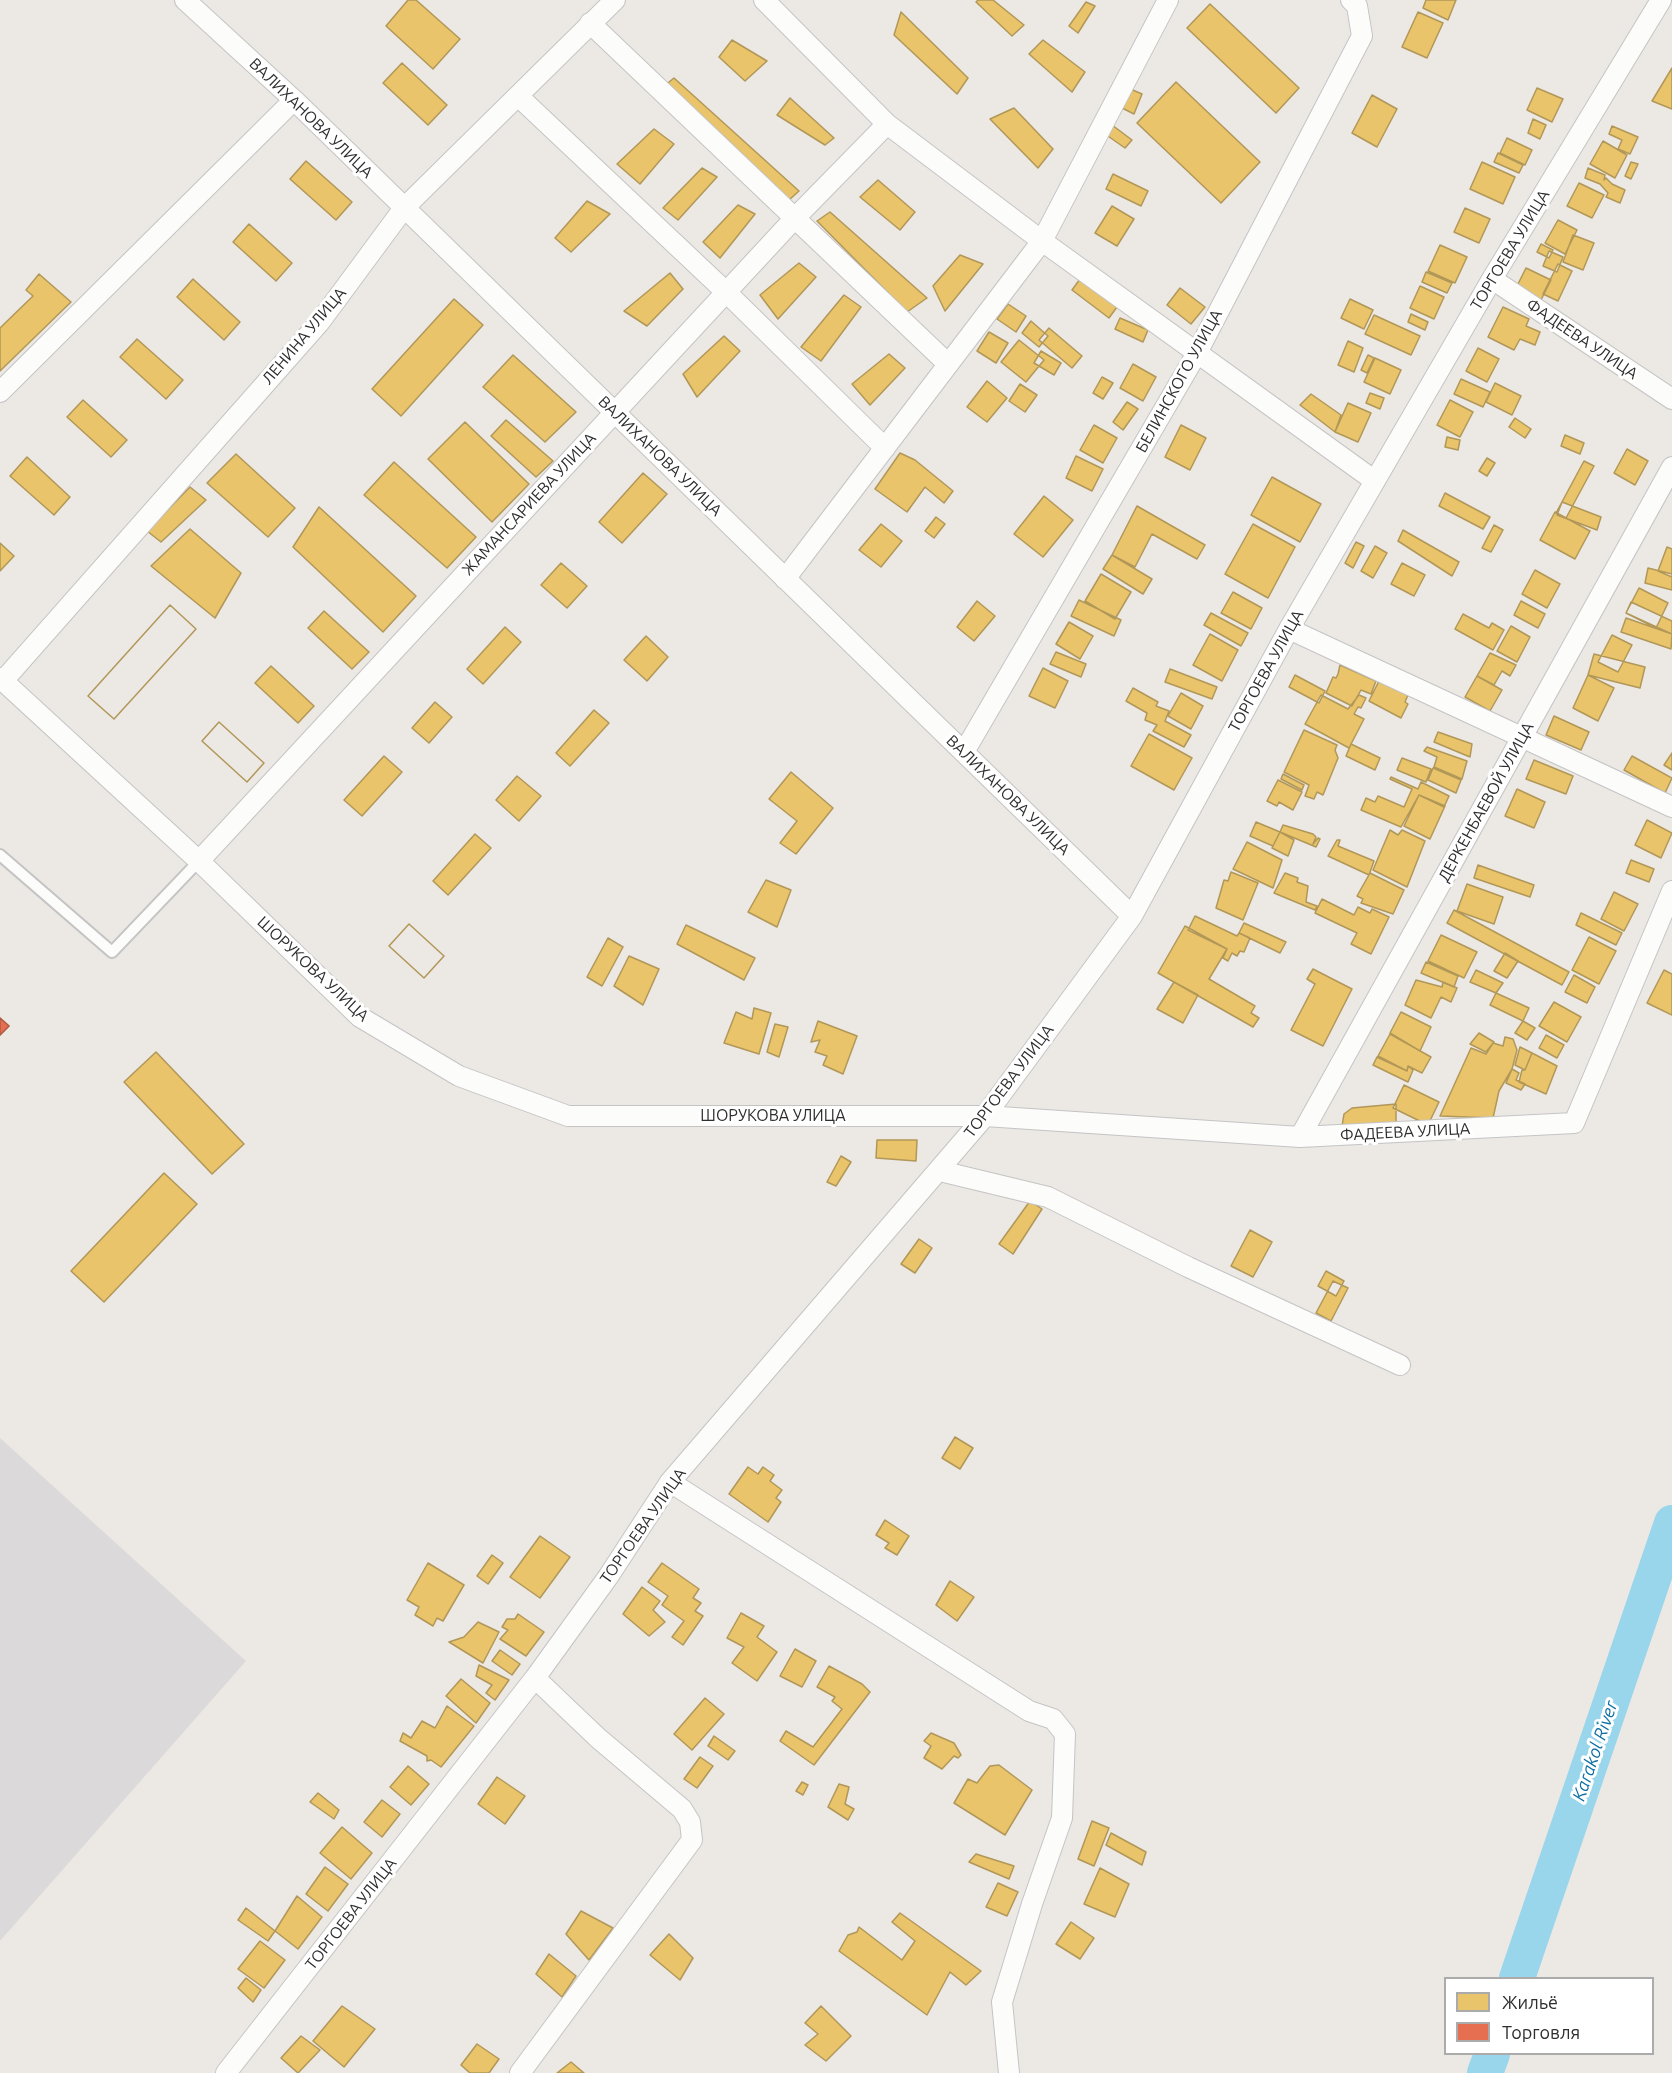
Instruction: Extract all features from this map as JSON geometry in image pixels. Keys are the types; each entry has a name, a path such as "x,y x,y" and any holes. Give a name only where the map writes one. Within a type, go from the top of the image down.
{"street":[{"name":"ВАЛИХАНОВА УЛИЦА","path":"185,0 294,100 1132,916"},
{"name":"ЛЕНИНА УЛИЦА","path":"2,679 319,323 404,208 615,0"},
{"path":"764,0 887,124 1042,241 1375,481"},
{"path":"785,579 1042,241 1168,0"},
{"name":"БЕЛИНСКОГО УЛИЦА","path":"963,753 1197,353 1362,36 1357,6 1351,0"},
{"name":"ТОРГОЕВА УЛИЦА","path":"226,2073 535,1678 608,1577 670,1482 985,1116 1132,916 1289,629 1492,279 1661,0"},
{"path":"590,23 948,364"},
{"path":"518,96 726,292 885,448"},
{"path":"0,392 294,100"},
{"name":"ЖАМАНСАРИЕВА УЛИЦА","path":"198,861 614,411 794,219 887,124"},
{"name":"ФАДЕЕВА УЛИЦА","path":"1492,279 1672,399"},
{"name":"ДЕРКЕНБАЕВОЙ УЛИЦА","path":"1300,1137 1672,467"},
{"path":"1289,629 1672,807"},
{"name":"ШОРУКОВА УЛИЦА","path":"2,679 198,861 360,1017 459,1076 568,1116 985,1116"},
{"name":"ФАДЕЕВА УЛИЦА","path":"985,1116 1300,1137 1574,1122 1672,891"},
{"path":"940,1171 1048,1197 1188,1267 1400,1365"},
{"path":"670,1482 1029,1711 1053,1719 1065,1734 1062,1818 1032,1904 1002,2002 1009,2073"},
{"path":"520,2073 692,1840 690,1822 682,1809 598,1738 535,1678"}],"lane":[{"path":"0,855 112,951 198,861"}],"shaded area":[{"path":"0,1438 246,1661 0,1941"}],"building: Жильё":[{"path":"408,0 416,0 460,39 433,69 386,26"},
{"path":"993,0 1024,25 1012,36 976,2"},
{"path":"1426,0 1456,0 1448,20 1423,8"},
{"path":"1086,2 1095,6 1078,33 1069,26"},
{"path":"1210,4 1299,88 1276,113 1187,28"},
{"path":"901,12 968,78 957,94 894,35"},
{"path":"1418,12 1443,23 1427,58 1402,47"},
{"path":"732,40 767,61 745,81 719,57"},
{"path":"1043,40 1085,72 1072,92 1029,54"},
{"path":"402,63 447,105 428,125 383,83"},
{"path":"1672,68 1672,109 1652,101"},
{"path":"674,78 799,191 789,200 659,90"},
{"path":"1176,82 1260,162 1221,203 1137,123"},
{"path":"1128,88 1142,94 1134,114 1120,107"},
{"path":"1537,88 1563,99 1552,122 1527,110"},
{"path":"1372,95 1397,109 1377,147 1352,133"},
{"path":"790,98 834,138 825,145 777,115"},
{"path":"1014,108 1053,149 1038,168 990,119"},
{"path":"1533,119 1546,125 1540,139 1528,133"},
{"path":"1112,125 1132,140 1125,148 1105,134"},
{"path":"1612,126 1638,137 1630,154 1618,149 1622,140 1609,134"},
{"path":"654,129 674,144 640,184 617,164"},
{"path":"1507,138 1532,150 1525,165 1500,153"},
{"path":"1603,141 1627,155 1615,178 1590,164"},
{"path":"1498,153 1523,165 1519,173 1494,162"},
{"path":"306,161 352,202 336,220 290,179"},
{"path":"1482,162 1515,177 1503,204 1470,189"},
{"path":"1631,162 1638,164 1631,179 1625,176"},
{"path":"702,168 717,177 678,220 663,208"},
{"path":"1588,168 1605,175 1604,180 1606,178 1612,184 1625,190 1620,203 1606,197 1608,193 1600,184 1585,178"},
{"path":"1113,174 1148,191 1141,206 1106,189"},
{"path":"878,180 915,212 900,230 860,197"},
{"path":"1579,183 1604,195 1592,218 1567,206"},
{"path":"587,201 610,214 571,252 555,238"},
{"path":"738,205 755,214 720,258 703,242"},
{"path":"1112,206 1134,219 1117,246 1095,233"},
{"path":"1465,208 1490,219 1479,243 1454,232"},
{"path":"830,212 927,298 907,312 817,221"},
{"path":"1558,220 1577,230 1565,254 1545,243"},
{"path":"249,224 292,263 276,281 233,242"},
{"path":"1573,235 1594,243 1583,270 1563,262"},
{"path":"1541,244 1553,250 1549,258 1537,252"},
{"path":"1440,245 1467,257 1455,283 1428,271"},
{"path":"1549,251 1563,257 1557,272 1543,266"},
{"path":"960,255 983,264 945,311 933,286"},
{"path":"799,263 816,277 778,319 760,295"},
{"path":"1558,264 1572,271 1558,301 1543,294"},
{"path":"1526,268 1551,280 1540,302 1515,290"},
{"path":"1426,272 1452,283 1447,293 1422,282"},
{"path":"670,273 683,289 647,326 624,311"},
{"path":"39,274 71,302 0,371 0,328 33,296 26,290"},
{"path":"193,279 240,322 224,340 177,297"},
{"path":"1080,279 1117,307 1109,318 1072,290"},
{"path":"1420,286 1444,297 1434,319 1410,308"},
{"path":"1180,288 1205,307 1191,324 1167,305"},
{"path":"844,295 861,307 821,361 801,347"},
{"path":"454,299 483,325 401,416 372,389"},
{"path":"1350,299 1373,310 1364,329 1341,318"},
{"path":"1008,304 1026,316 1016,332 997,319"},
{"path":"1503,307 1529,319 1526,326 1540,332 1535,345 1520,339 1514,350 1488,337"},
{"path":"1411,314 1428,322 1425,330 1408,322"},
{"path":"1374,315 1420,336 1411,355 1365,334"},
{"path":"1120,318 1148,330 1143,342 1115,329"},
{"path":"1031,321 1048,336 1039,347 1022,333"},
{"path":"1049,328 1082,356 1072,368 1039,340"},
{"path":"989,332 1008,343 996,363 977,351"},
{"path":"724,336 740,351 697,397 683,374"},
{"path":"137,339 183,380 166,399 120,357"},
{"path":"1019,340 1044,360 1026,382 1001,362"},
{"path":"1348,341 1363,348 1354,372 1338,365"},
{"path":"1478,348 1499,359 1487,382 1466,371"},
{"path":"1041,351 1061,363 1054,375 1034,363"},
{"path":"889,354 905,368 870,405 852,384"},
{"path":"513,355 576,412 545,442 483,387"},
{"path":"1368,355 1374,358 1367,373 1361,370"},
{"path":"1375,358 1401,370 1390,394 1364,382"},
{"path":"1133,364 1156,377 1143,401 1120,388"},
{"path":"1102,377 1113,383 1103,399 1093,393"},
{"path":"1461,379 1490,392 1483,407 1454,394"},
{"path":"987,381 1007,398 987,422 967,407"},
{"path":"1495,383 1521,396 1512,415 1486,402"},
{"path":"1020,384 1037,395 1025,412 1009,401"},
{"path":"1370,393 1384,398 1380,409 1366,403"},
{"path":"1311,394 1341,415 1335,432 1300,405"},
{"path":"83,400 127,440 111,457 67,417"},
{"path":"1450,400 1473,412 1460,437 1437,425"},
{"path":"1127,402 1138,409 1123,430 1113,422"},
{"path":"1348,403 1371,413 1358,442 1335,432"},
{"path":"1515,418 1531,429 1525,438 1509,427"},
{"path":"506,420 553,461 536,477 491,436"},
{"path":"465,422 529,484 492,522 428,459"},
{"path":"1094,425 1117,438 1103,463 1080,450"},
{"path":"1181,425 1206,438 1190,470 1165,457"},
{"path":"1565,435 1584,443 1580,454 1561,446"},
{"path":"1447,437 1460,440 1458,450 1445,447"},
{"path":"1627,449 1648,461 1635,485 1614,473"},
{"path":"900,453 915,460 953,491 944,503 925,487 907,512 875,489"},
{"path":"236,454 295,508 268,537 207,483"},
{"path":"1076,456 1103,469 1092,491 1066,478"},
{"path":"27,457 70,497 54,515 10,476"},
{"path":"1487,458 1495,463 1487,476 1479,471"},
{"path":"1584,461 1594,466 1566,518 1556,513"},
{"path":"394,462 476,537 447,568 364,495"},
{"path":"643,473 667,494 622,543 599,522"},
{"path":"1272,477 1321,504 1300,542 1251,515"},
{"path":"190,487 206,500 161,542 147,531"},
{"path":"1445,493 1490,517 1483,529 1439,506"},
{"path":"1044,496 1073,520 1043,557 1014,534"},
{"path":"1562,502 1601,517 1597,530 1557,515"},
{"path":"1137,506 1205,545 1197,559 1152,534 1135,567 1112,555"},
{"path":"319,507 416,596 383,632 293,547"},
{"path":"1555,512 1590,531 1575,559 1540,540"},
{"path":"936,517 945,524 934,538 925,531"},
{"path":"881,524 902,541 881,567 859,550"},
{"path":"1253,524 1295,547 1268,598 1225,574"},
{"path":"1494,525 1503,530 1491,552 1482,548"},
{"path":"190,529 241,573 215,618 151,566"},
{"path":"1403,530 1459,562 1452,576 1398,541"},
{"path":"1356,542 1364,546 1353,568 1345,563"},
{"path":"0,543 14,556 0,571"},
{"path":"1375,546 1387,553 1373,578 1361,571"},
{"path":"1667,547 1672,549 1672,577 1658,571"},
{"path":"1112,555 1152,579 1143,594 1103,569"},
{"path":"561,563 587,586 567,608 541,585"},
{"path":"1402,563 1425,575 1414,596 1391,584"},
{"path":"1648,568 1672,574 1672,590 1645,583"},
{"path":"1535,570 1560,584 1547,608 1522,594"},
{"path":"1101,574 1131,592 1115,619 1085,601"},
{"path":"1639,588 1668,603 1656,628 1626,613"},
{"path":"1233,592 1262,608 1251,629 1221,613"},
{"path":"1079,600 1121,620 1114,636 1071,616"},
{"path":"977,601 995,616 974,641 957,627"},
{"path":"1521,601 1545,614 1538,628 1514,615"},
{"path":"1631,602 1672,621 1672,634 1626,613"},
{"path":"170,605 196,629 114,719 88,696"},
{"path":"170,605 196,629 114,719 88,696"},
{"path":"324,611 369,652 352,669 308,628"},
{"path":"1211,613 1248,633 1241,646 1204,625"},
{"path":"1463,614 1489,628 1492,623 1504,630 1493,650 1455,629"},
{"path":"1626,618 1672,634 1671,649 1621,632"},
{"path":"1069,622 1093,636 1080,659 1056,644"},
{"path":"1511,626 1530,637 1517,662 1497,651"},
{"path":"505,627 521,642 483,684 467,669"},
{"path":"1210,634 1238,650 1222,681 1193,665"},
{"path":"1612,635 1632,645 1618,672 1598,662"},
{"path":"646,636 668,657 647,681 624,660"},
{"path":"1056,652 1086,664 1081,677 1050,664"},
{"path":"1490,653 1516,665 1510,676 1502,671 1494,685 1477,676"},
{"path":"1594,654 1645,667 1640,688 1588,675"},
{"path":"1340,665 1376,681 1371,694 1361,690 1352,706 1326,693 1333,677 1336,678 1338,674"},
{"path":"271,666 314,706 298,723 255,683"},
{"path":"1043,668 1068,681 1055,708 1029,696"},
{"path":"1170,669 1217,687 1212,699 1165,682"},
{"path":"1295,675 1325,691 1319,703 1289,687"},
{"path":"1588,675 1614,688 1598,721 1573,708"},
{"path":"1477,676 1502,690 1490,711 1465,697"},
{"path":"1379,681 1408,695 1405,702 1408,704 1401,718 1369,701"},
{"path":"1133,688 1158,702 1156,706 1169,711 1165,721 1191,735 1184,747 1153,731 1157,725 1145,720 1147,713 1126,701"},
{"path":"1181,693 1203,706 1191,729 1168,716"},
{"path":"1321,695 1348,709 1359,695 1366,698 1361,708 1358,707 1354,714 1364,719 1349,748 1305,724"},
{"path":"435,702 452,717 429,743 412,728"},
{"path":"594,710 609,723 570,766 556,753"},
{"path":"1554,716 1589,732 1581,750 1546,735"},
{"path":"219,722 264,763 247,782 202,741"},
{"path":"219,722 264,763 247,782 202,741"},
{"path":"1304,730 1337,745 1335,750 1338,758 1323,795 1317,792 1314,799 1305,796 1309,785 1284,772"},
{"path":"1438,732 1472,744 1470,757 1434,742"},
{"path":"1149,734 1192,758 1174,790 1131,766"},
{"path":"1351,744 1380,758 1375,770 1346,756"},
{"path":"1427,747 1467,761 1462,779 1434,767 1437,757 1424,751"},
{"path":"1672,753 1672,770 1664,765"},
{"path":"384,756 402,772 362,816 344,800"},
{"path":"1632,756 1672,778 1665,793 1624,770"},
{"path":"1402,758 1431,769 1426,782 1397,770"},
{"path":"1534,760 1573,776 1566,794 1526,779"},
{"path":"1433,768 1461,780 1456,793 1428,780"},
{"path":"791,772 833,808 796,854 780,843 797,821 769,799"},
{"path":"1283,774 1304,785 1302,790 1281,779"},
{"path":"517,776 541,796 519,821 496,800"},
{"path":"1391,777 1418,789 1421,782 1449,796 1444,807 1419,795 1401,827 1361,810 1366,798 1375,802 1378,796 1404,807 1412,789 1390,779"},
{"path":"1278,780 1302,792 1293,810 1279,802 1277,806 1267,801"},
{"path":"1517,789 1545,802 1534,828 1505,816"},
{"path":"1419,795 1445,806 1430,839 1404,826"},
{"path":"1647,820 1672,833 1661,858 1635,845"},
{"path":"1256,822 1280,832 1273,846 1250,836"},
{"path":"1283,825 1313,834 1316,837 1313,844 1318,838 1320,839 1316,847 1280,832"},
{"path":"1390,830 1398,835 1402,830 1425,841 1407,887 1373,870"},
{"path":"1280,832 1294,840 1288,856 1272,848"},
{"path":"475,834 491,848 448,895 433,881"},
{"path":"1337,840 1340,840 1338,846 1374,861 1369,875 1328,856"},
{"path":"1247,842 1282,860 1273,888 1233,869"},
{"path":"1631,860 1654,869 1649,882 1626,873"},
{"path":"1478,865 1534,885 1530,897 1474,878"},
{"path":"1231,872 1258,883 1243,920 1216,908 1224,880 1228,881"},
{"path":"1285,873 1298,878 1297,882 1308,886 1306,902 1317,906 1315,910 1274,893"},
{"path":"1370,873 1404,890 1393,914 1361,903 1363,899 1357,896"},
{"path":"766,880 791,890 777,927 748,912"},
{"path":"1467,884 1503,897 1494,924 1457,911"},
{"path":"1614,892 1638,904 1624,931 1601,919"},
{"path":"1322,899 1354,915 1358,907 1370,913 1372,909 1389,917 1371,954 1351,944 1357,933 1315,913"},
{"path":"1454,910 1569,972 1562,985 1447,923"},
{"path":"1581,913 1622,933 1616,945 1576,925"},
{"path":"1195,916 1237,936 1239,933 1250,938 1244,952 1240,951 1237,956 1232,953 1228,961 1223,958 1227,949 1188,930"},
{"path":"1244,923 1286,942 1280,953 1239,933"},
{"path":"409,924 444,956 424,978 389,946"},
{"path":"409,924 444,956 424,978 389,946"},
{"path":"686,925 755,958 744,980 677,944"},
{"path":"1185,926 1227,949 1209,979 1255,1006 1251,1013 1259,1018 1253,1027 1158,973"},
{"path":"1441,935 1477,952 1464,978 1428,961"},
{"path":"1589,937 1616,951 1599,984 1572,970"},
{"path":"608,938 623,947 602,986 587,977"},
{"path":"1505,953 1518,961 1507,978 1494,971"},
{"path":"629,956 659,969 643,1005 614,986"},
{"path":"1426,962 1458,976 1454,987 1421,973"},
{"path":"1313,969 1352,989 1323,1046 1291,1030 1315,984 1307,979"},
{"path":"1476,970 1503,983 1496,993 1470,982"},
{"path":"1664,970 1672,974 1672,1015 1647,1003"},
{"path":"1574,975 1595,987 1587,1003 1565,992"},
{"path":"1416,980 1442,987 1443,982 1457,988 1451,1002 1441,997 1431,1018 1405,1005"},
{"path":"1174,982 1198,995 1183,1023 1157,1009"},
{"path":"1496,993 1529,1008 1523,1021 1490,1005"},
{"path":"1554,1002 1581,1017 1567,1042 1539,1026"},
{"path":"754,1008 771,1013 759,1054 724,1043 736,1012 752,1019"},
{"path":"1401,1012 1431,1027 1420,1051 1390,1033"},
{"path":"0,1018 9,1026 0,1035"},
{"path":"818,1021 857,1036 843,1074 823,1065 827,1056 815,1052 820,1040 811,1042"},
{"path":"1523,1021 1535,1028 1527,1040 1515,1033"},
{"path":"775,1024 788,1027 779,1057 767,1052"},
{"path":"1479,1033 1494,1042 1486,1052 1470,1044"},
{"path":"1390,1034 1431,1057 1422,1073 1408,1066 1407,1071 1378,1056"},
{"path":"1546,1035 1564,1045 1557,1058 1539,1048"},
{"path":"1505,1037 1513,1039 1517,1050 1512,1069 1499,1091 1493,1118 1440,1116 1471,1048 1486,1054 1493,1043 1503,1046"},
{"path":"1520,1047 1532,1053 1525,1070 1515,1065"},
{"path":"156,1052 244,1144 212,1174 124,1082"},
{"path":"1532,1053 1557,1066 1546,1094 1519,1082 1522,1070 1525,1070"},
{"path":"1377,1057 1407,1071 1408,1066 1413,1070 1408,1082 1373,1065"},
{"path":"1512,1069 1519,1073 1516,1080 1525,1084 1521,1090 1506,1083"},
{"path":"1404,1085 1439,1102 1428,1125 1393,1108"},
{"path":"1396,1104 1396,1123 1342,1126 1344,1114 1352,1108"},
{"path":"877,1140 917,1140 916,1161 876,1158"},
{"path":"841,1156 851,1162 836,1186 827,1182"},
{"path":"164,1173 197,1204 104,1302 71,1271"},
{"path":"1030,1201 1042,1209 1013,1254 999,1244"},
{"path":"1250,1230 1272,1242 1253,1277 1231,1266"},
{"path":"919,1239 932,1248 915,1273 901,1264"},
{"path":"1326,1271 1344,1281 1336,1296 1318,1286"},
{"path":"1333,1281 1348,1288 1331,1321 1316,1313"},
{"path":"955,1437 973,1448 960,1469 942,1458"},
{"path":"748,1467 758,1474 763,1467 774,1475 770,1481 782,1490 776,1498 781,1502 768,1522 729,1494"},
{"path":"885,1520 909,1536 897,1555 885,1548 889,1543 876,1535"},
{"path":"540,1536 570,1557 540,1598 510,1577"},
{"path":"492,1555 503,1563 488,1584 477,1576"},
{"path":"428,1563 464,1585 443,1621 437,1618 433,1626 415,1615 419,1607 407,1600"},
{"path":"662,1563 699,1589 693,1598 701,1603 695,1611 703,1616 683,1645 672,1637 684,1621 662,1605 668,1596 648,1582"},
{"path":"950,1581 974,1597 957,1621 936,1605"},
{"path":"642,1587 660,1601 653,1610 665,1622 649,1636 623,1614"},
{"path":"741,1613 764,1626 757,1637 777,1652 757,1681 732,1663 744,1647 727,1638"},
{"path":"518,1614 544,1632 526,1656 500,1639 508,1630 502,1627 507,1619 515,1619"},
{"path":"478,1622 499,1632 483,1663 449,1642 464,1637"},
{"path":"795,1649 816,1661 802,1687 780,1676"},
{"path":"500,1650 520,1664 512,1675 492,1661"},
{"path":"479,1665 509,1680 495,1700 486,1693 492,1685 476,1676"},
{"path":"829,1666 862,1684 870,1692 814,1765 780,1741 786,1731 813,1747 842,1709 832,1701 835,1697 817,1687"},
{"path":"461,1679 490,1703 476,1723 446,1696"},
{"path":"705,1698 724,1714 692,1750 674,1734"},
{"path":"447,1706 474,1726 441,1767 431,1760 427,1761 427,1756 400,1741 403,1733 411,1738 422,1721 435,1728"},
{"path":"931,1733 954,1743 961,1755 958,1758 954,1756 942,1769 924,1758 931,1746 924,1741"},
{"path":"714,1736 735,1751 728,1760 708,1746"},
{"path":"700,1757 713,1766 697,1788 684,1779"},
{"path":"999,1765 1032,1790 1005,1835 954,1803 968,1779 977,1783 990,1766"},
{"path":"408,1766 429,1784 411,1805 390,1787"},
{"path":"497,1777 525,1796 505,1824 478,1804"},
{"path":"802,1782 808,1785 803,1795 796,1791"},
{"path":"839,1784 849,1787 845,1804 854,1809 848,1820 828,1807"},
{"path":"318,1793 339,1810 334,1819 310,1802"},
{"path":"382,1800 400,1814 382,1837 364,1822"},
{"path":"1092,1821 1109,1828 1094,1866 1078,1859"},
{"path":"342,1827 372,1853 351,1879 320,1853"},
{"path":"1111,1833 1146,1852 1142,1865 1106,1845"},
{"path":"976,1854 1014,1866 1009,1879 969,1862"},
{"path":"325,1867 348,1884 328,1911 306,1894"},
{"path":"1100,1868 1129,1884 1115,1917 1084,1904"},
{"path":"998,1883 1018,1892 1007,1916 986,1907"},
{"path":"297,1896 322,1917 298,1949 275,1931"},
{"path":"246,1908 275,1931 268,1941 238,1920"},
{"path":"581,1911 613,1928 589,1960 566,1934"},
{"path":"900,1913 981,1971 966,1985 950,1972 927,2015 839,1951 848,1935 857,1932 859,1927 902,1960 915,1941 892,1922"},
{"path":"1071,1922 1094,1938 1080,1959 1056,1944"},
{"path":"669,1934 693,1958 680,1980 650,1955"},
{"path":"260,1941 285,1960 264,1988 238,1969"},
{"path":"549,1954 576,1976 562,1997 536,1974"},
{"path":"246,1978 261,1990 253,2002 238,1988"},
{"path":"342,2006 375,2029 344,2067 313,2041"},
{"path":"821,2006 851,2036 826,2061 805,2045 818,2034 805,2023"},
{"path":"301,2036 320,2050 298,2073 281,2058"},
{"path":"477,2044 499,2059 489,2073 470,2073 461,2065"},
{"path":"571,2062 584,2073 557,2073"}],"building: Торговля":[{"path":"0,1018 9,1026 0,1035"}],"waterway":[{"name":"Karakol River","path":"1517,1977 1672,1523"},
{"name":"Karakol River","path":"1485,2073 1492,2055"}]}
